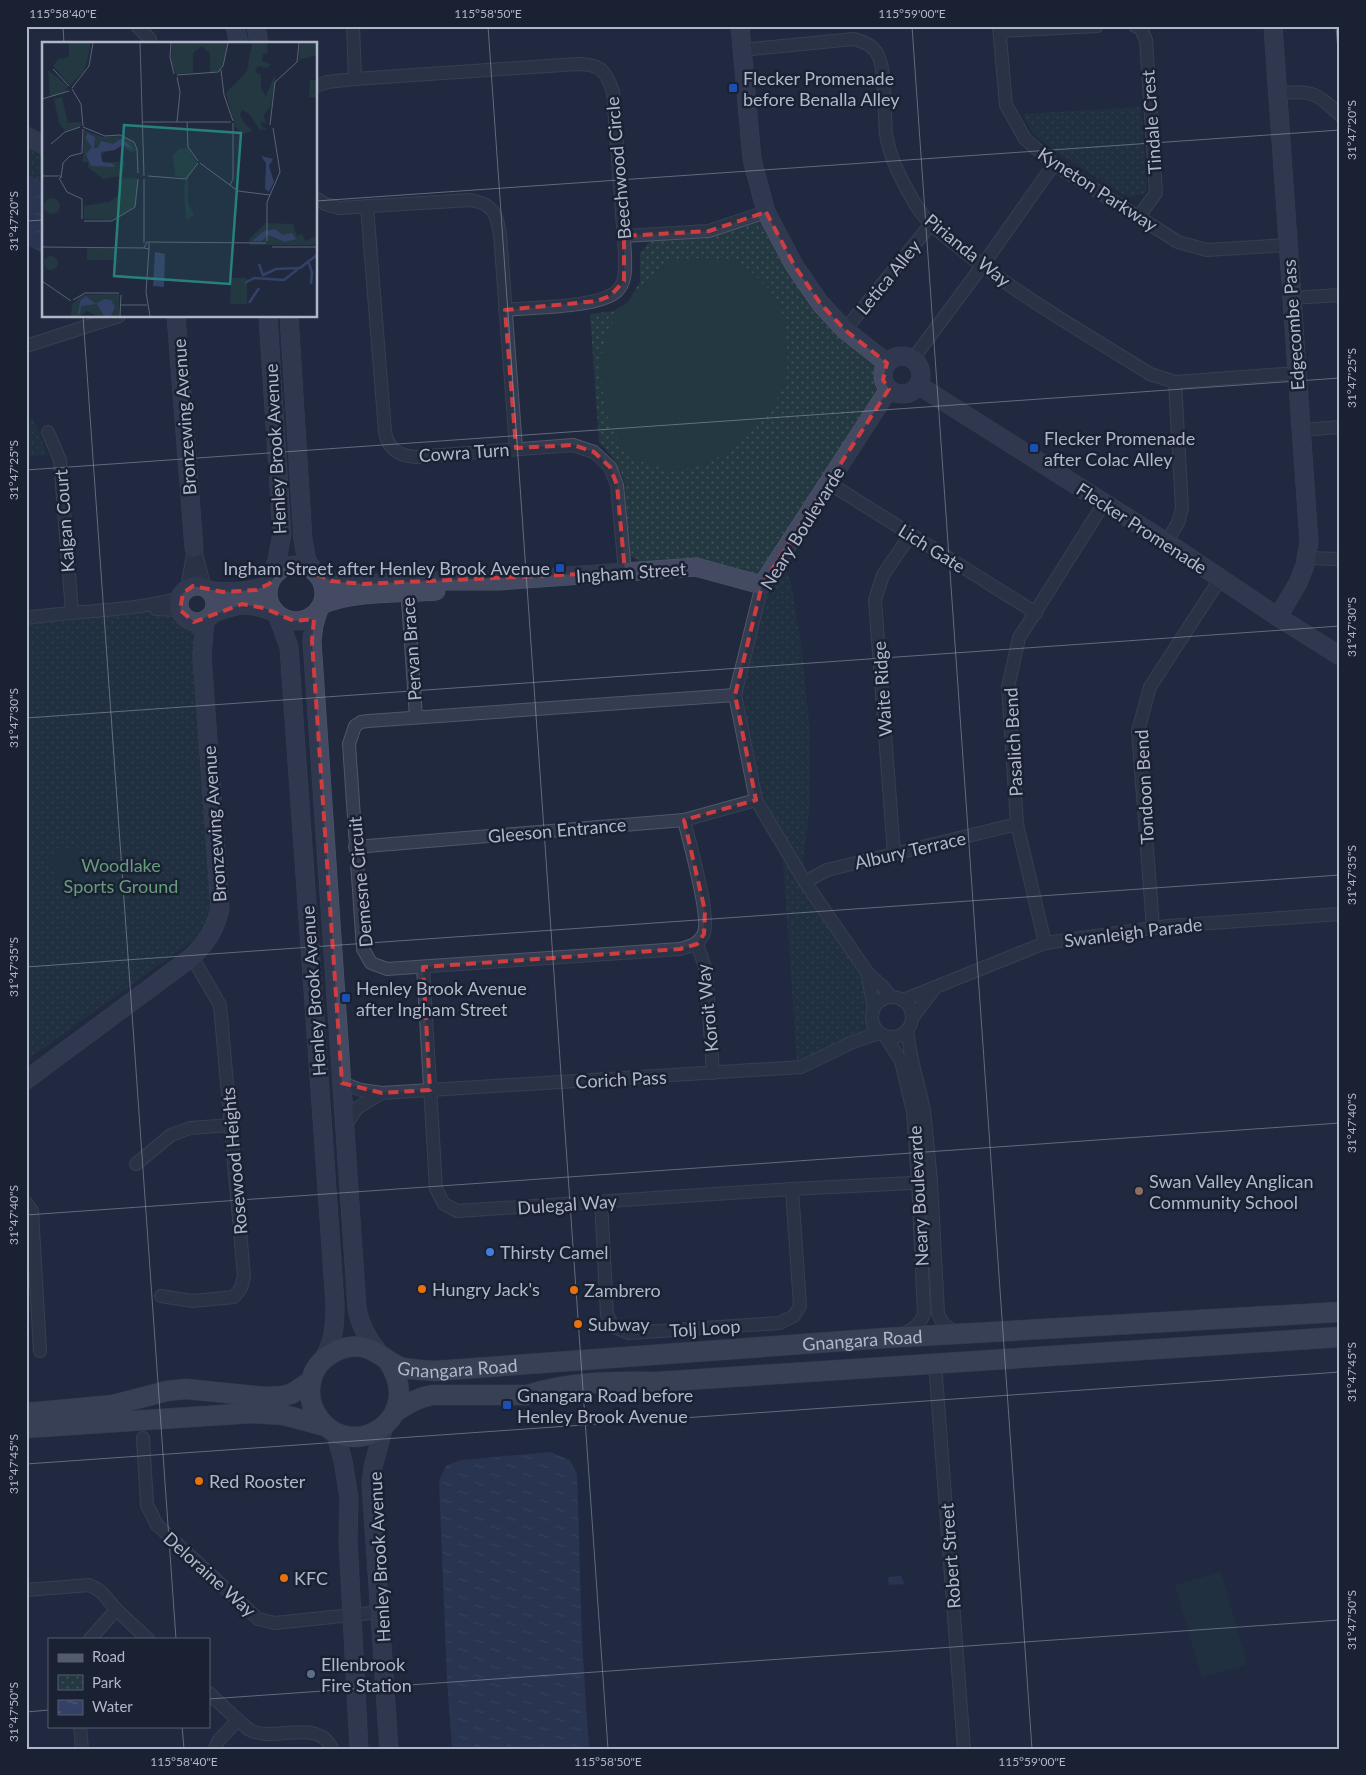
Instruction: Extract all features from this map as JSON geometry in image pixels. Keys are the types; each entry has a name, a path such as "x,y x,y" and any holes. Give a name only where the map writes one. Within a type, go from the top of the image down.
{"main road":[{"name":"Gnangara Road","path":"384,1358 401,1367 434,1371 885,1338 966,1335 1340,1312"},
{"name":"Gnangara Road","path":"390,1419 411,1401 434,1395 527,1395 540,1391 606,1381 656,1382 1340,1337"},
{"path":"26,1413 113,1405 167,1391 186,1389 266,1397 282,1396 291,1394 314,1374 327,1356 339,1350 353,1347 367,1348 384,1358 396,1373 400,1386 399,1399 390,1419 373,1433 361,1436 348,1436 284,1415 252,1412 26,1428"},
{"path":"314,1374 310,1393 312,1405 317,1416 330,1429"}],"street":[{"path":"137,26 151,42"},
{"path":"235,26 239,42"},
{"path":"256,26 259,42"},
{"path":"353,26 355,78"},
{"path":"740,26 752,159 766,212 794,265 820,303 845,330 887,363"},
{"path":"1000,29 1097,26"},
{"name":"Tindale Crest","path":"1135,26 1140,29 1146,40 1156,193 1139,216"},
{"name":"Edgecombe Pass","path":"1273,26 1309,542 1305,565 1298,582 1278,617"},
{"name":"Kyneton Parkway","path":"1000,29 1006,105 1025,139 1054,164 1178,242 1206,250 1288,245"},
{"name":"Pirianda Way","path":"742,50 854,39 872,46 881,61 887,136 893,160 905,187 921,213 931,224 982,266 1150,374 1175,382 1297,373"},
{"name":"Beechwood Circle","path":"318,85 355,78 577,64 600,67 609,80 613,92 624,236 624,281 618,291 597,301 505,310"},
{"path":"1278,93 1311,93 1322,98 1340,116"},
{"path":"26,136 42,143"},
{"path":"913,359 1054,164"},
{"path":"318,199 325,204 339,208 471,200 485,203 494,210 500,234 516,448"},
{"name":"Cowra Turn","path":"366,206 385,432 393,450 407,457 572,445 594,452 610,467 617,484 625,572"},
{"path":"624,236 709,230 766,212"},
{"name":"Letica Alley","path":"845,330 931,224"},
{"path":"1291,298 1340,295"},
{"path":"26,346 113,318"},
{"name":"Bronzewing Avenue","path":"176,318 194,548 208,589"},
{"name":"Henley Brook Avenue","path":"268,318 282,534 278,560 270,582"},
{"name":"Henley Brook Avenue","path":"289,318 303,540 307,561 315,573"},
{"path":"902,356 913,359 920,368 921,380 918,386 908,393 895,393 889,389 883,380 884,368 887,363 891,359 902,356"},
{"path":"1166,542 1178,522 1182,508 1175,382"},
{"name":"Flecker Promenade","path":"918,386 1166,542 1340,656"},
{"name":"Neary Boulevarde","path":"889,389 762,585 735,695 756,800 805,882 867,972 897,998"},
{"path":"1301,430 1340,427"},
{"name":"Kalgan Court","path":"48,432 60,460 72,612"},
{"name":"Lich Gate","path":"829,483 1036,613"},
{"name":"Pasalich Bend","path":"1045,943 1017,824 1008,687 1019,638 1104,503"},
{"name":"Waite Ridge","path":"894,854 875,600 883,574 911,534"},
{"name":"Bronzewing Avenue","path":"182,599 194,548"},
{"path":"1306,558 1340,559"},
{"path":"182,599 188,620 204,618 242,604 252,605 276,613 285,619 294,621 304,620 312,616 320,607 324,597 324,589 315,573 307,567 290,566 276,573 270,582 268,597 276,613"},
{"name":"Ingham Street","path":"320,607 331,601 407,588 696,567 762,585"},
{"name":"Ingham Street","path":"315,573 332,581 407,588"},
{"name":"Tondoon Bend","path":"1153,927 1138,731 1150,687 1220,578"},
{"path":"26,618 72,612 134,608 182,599 199,586 208,589 243,592 256,590 270,582"},
{"name":"Pervan Brace","path":"407,588 416,717"},
{"path":"204,618 215,601 208,589"},
{"name":"Henley Brook Avenue","path":"320,607 314,625 312,640 357,1308 358,1317 365,1334 384,1358"},
{"name":"Henley Brook Avenue","path":"276,613 289,647 335,1304 332,1342 327,1354 314,1374"},
{"name":"Bronzewing Avenue","path":"26,1080 192,957 209,939 216,924 220,909 202,656 204,618"},
{"name":"Demesne Circuit","path":"697,944 680,949 423,967 387,969 371,963 364,949 349,744 355,726 361,722 735,695"},
{"name":"Gleeson Entrance","path":"356,847 684,820 756,800"},
{"path":"684,820 705,911 704,934 697,944"},
{"name":"Albury Terrace","path":"805,882 827,870 1017,824"},
{"name":"Swanleigh Parade","path":"897,998 935,988 1045,943 1153,927 1340,914"},
{"name":"Koroit Way","path":"697,944 706,970 713,1073"},
{"name":"Rosewood Heights","path":"160,1296 194,1301 234,1297 240,1288 244,1276 220,1005 192,957"},
{"name":"Dulegal Way","path":"423,967 436,1189 444,1204 456,1211 925,1182"},
{"name":"Neary Boulevarde","path":"867,972 873,1014"},
{"path":"910,1024 910,1008 897,998 881,1000 873,1014 873,1025 882,1034 897,1036 910,1024 935,988"},
{"name":"Corich Pass","path":"854,1042 873,1014"},
{"name":"Neary Boulevarde","path":"885,1338 916,1327 924,1314 924,1110 911,1056 910,1024"},
{"name":"Neary Boulevarde","path":"882,1034 901,1061 913,1112 925,1182 938,1313 940,1320 946,1327 966,1335"},
{"name":"Corich Pass","path":"342,1083 360,1090 382,1093 802,1067 854,1042 882,1034"},
{"name":"Corich Pass","path":"345,1126 358,1108 382,1093"},
{"path":"136,1164 171,1135 190,1128 231,1125"},
{"name":"Tolj Loop","path":"601,1201 607,1316 614,1328 629,1333 779,1323 794,1316 800,1306 792,1189"},
{"path":"26,1203 32,1211 31,1273 40,1351"},
{"name":"Robert Street","path":"935,1363 964,1749"},
{"name":"Henley Brook Avenue","path":"389,1749 371,1484 373,1467 390,1419"},
{"name":"Henley Brook Avenue","path":"330,1429 343,1461 349,1498 348,1540 359,1749"},
{"name":"Deloraine Way","path":"143,1438 147,1505 156,1525 258,1618 275,1623 380,1612"},
{"path":"26,1590 89,1585 98,1588 105,1594 116,1610 147,1638"},
{"path":"91,1638 116,1610"},
{"path":"210,1694 249,1730 264,1734 315,1733 329,1741 332,1749"},
{"path":"215,1749 218,1741 238,1720"},
{"path":"80,1728 82,1749"}],"highlighted area":[{"path":"766,212 794,265 820,303 845,330 887,363 883,380 889,389 762,585 735,695 756,800 684,820 705,911 704,934 697,944 680,949 423,967 430,1090 382,1093 342,1083 312,641 314,619 294,621 264,608 242,604 194,622 180,610 183,593 193,586 223,592 256,590 269,584 282,568 299,565 331,581 363,584 625,572 617,485 610,467 594,452 573,445 516,448 505,310 597,301 610,296 624,281 624,236 709,231"}],"green space":[{"path":"1141,107 1147,186 1145,193 1130,197 1120,193 1055,151 1030,129 1023,114"},
{"path":"26,142 42,149 42,253 26,244"},
{"path":"758,222 768,225 875,361 883,388 764,576 644,565 630,555 624,480 613,458 599,442 590,314 614,311 628,302 640,282 640,254 651,240 709,238"},
{"path":"705,258 728,260 741,264 765,285 778,302 784,320 787,345 787,370 783,388 761,421 731,450 713,460 694,467 675,469 650,465 639,460 619,441 610,424 605,405 602,376 602,353 605,338 623,307 663,268 674,261"},
{"path":"33,419 48,455 26,457 26,421"},
{"path":"782,559 791,582 802,650 810,733 810,806 801,875 862,959 881,1000 875,1012 876,1025 797,1063 782,846 746,762 741,694 766,585"},
{"name":"Woodlake Sports Ground","path":"164,611 184,614 197,624 217,901 206,931 26,1061 26,625 31,622 70,616"},
{"path":"76,845 92,873 61,889 47,858"},
{"path":"1221,1572 1247,1664 1202,1678 1175,1585"}],"water":[{"path":"26,174 42,182 42,253 26,244"},
{"path":"550,1452 570,1460 577,1474 582,1641 589,1749 452,1749 447,1679 439,1481 446,1466 461,1460"},
{"path":"901,1576 904,1583 902,1585 889,1585 888,1577"}],"place":[{"name":"Flecker Promenade before Benalla Alley","path":"733,88"},
{"name":"Flecker Promenade after Colac Alley","path":"1034,448"},
{"name":"Ingham Street after Henley Brook Avenue","path":"560,568"},
{"name":"Henley Brook Avenue after Ingham Street","path":"346,998"},
{"name":"Swan Valley Anglican Community School","path":"1139,1191"},
{"name":"Thirsty Camel","path":"490,1252"},
{"name":"Hungry Jack's","path":"422,1289"},
{"name":"Zambrero","path":"574,1290"},
{"name":"Subway","path":"578,1324"},
{"name":"Gnangara Road before Henley Brook Avenue","path":"507,1405"},
{"name":"Red Rooster","path":"199,1481"},
{"name":"KFC","path":"284,1578"},
{"name":"Ellenbrook Fire Station","path":"311,1674"}]}
